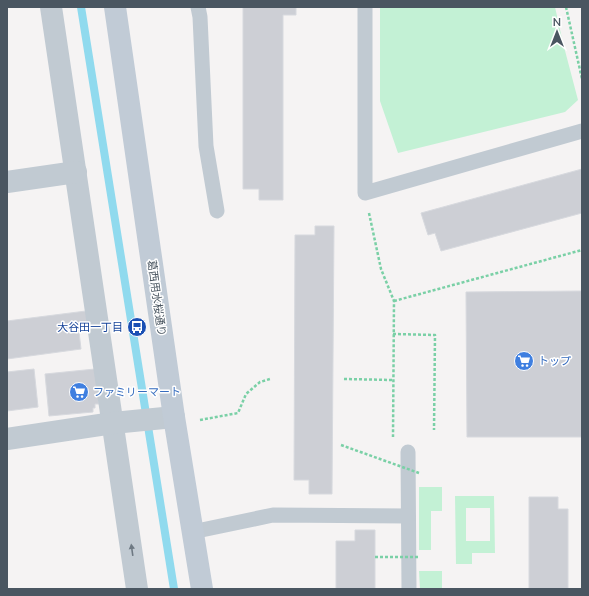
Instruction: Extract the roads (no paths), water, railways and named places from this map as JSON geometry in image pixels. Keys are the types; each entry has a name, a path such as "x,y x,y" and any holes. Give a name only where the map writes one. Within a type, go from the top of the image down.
{"street":[{"path":"51,7 117,423 137,589"},
{"name":"葛西用水桜通り","path":"115,7 165,418 192,532 202,589"},
{"path":"7,182 76,172"},
{"path":"7,439 117,423 165,418"}],"lane":[{"path":"198,7 200,17 206,146 217,211"},
{"path":"365,7 365,193 582,131"},
{"path":"408,452 409,589"},
{"path":"192,532 273,515 408,516"}],"waterway":[{"path":"81,7 174,589"}],"place":[{"name":"大谷田一丁目","path":"137,327"},
{"name":"トップ","path":"524,361"},
{"name":"ファミリーマート","path":"79,392"}]}
